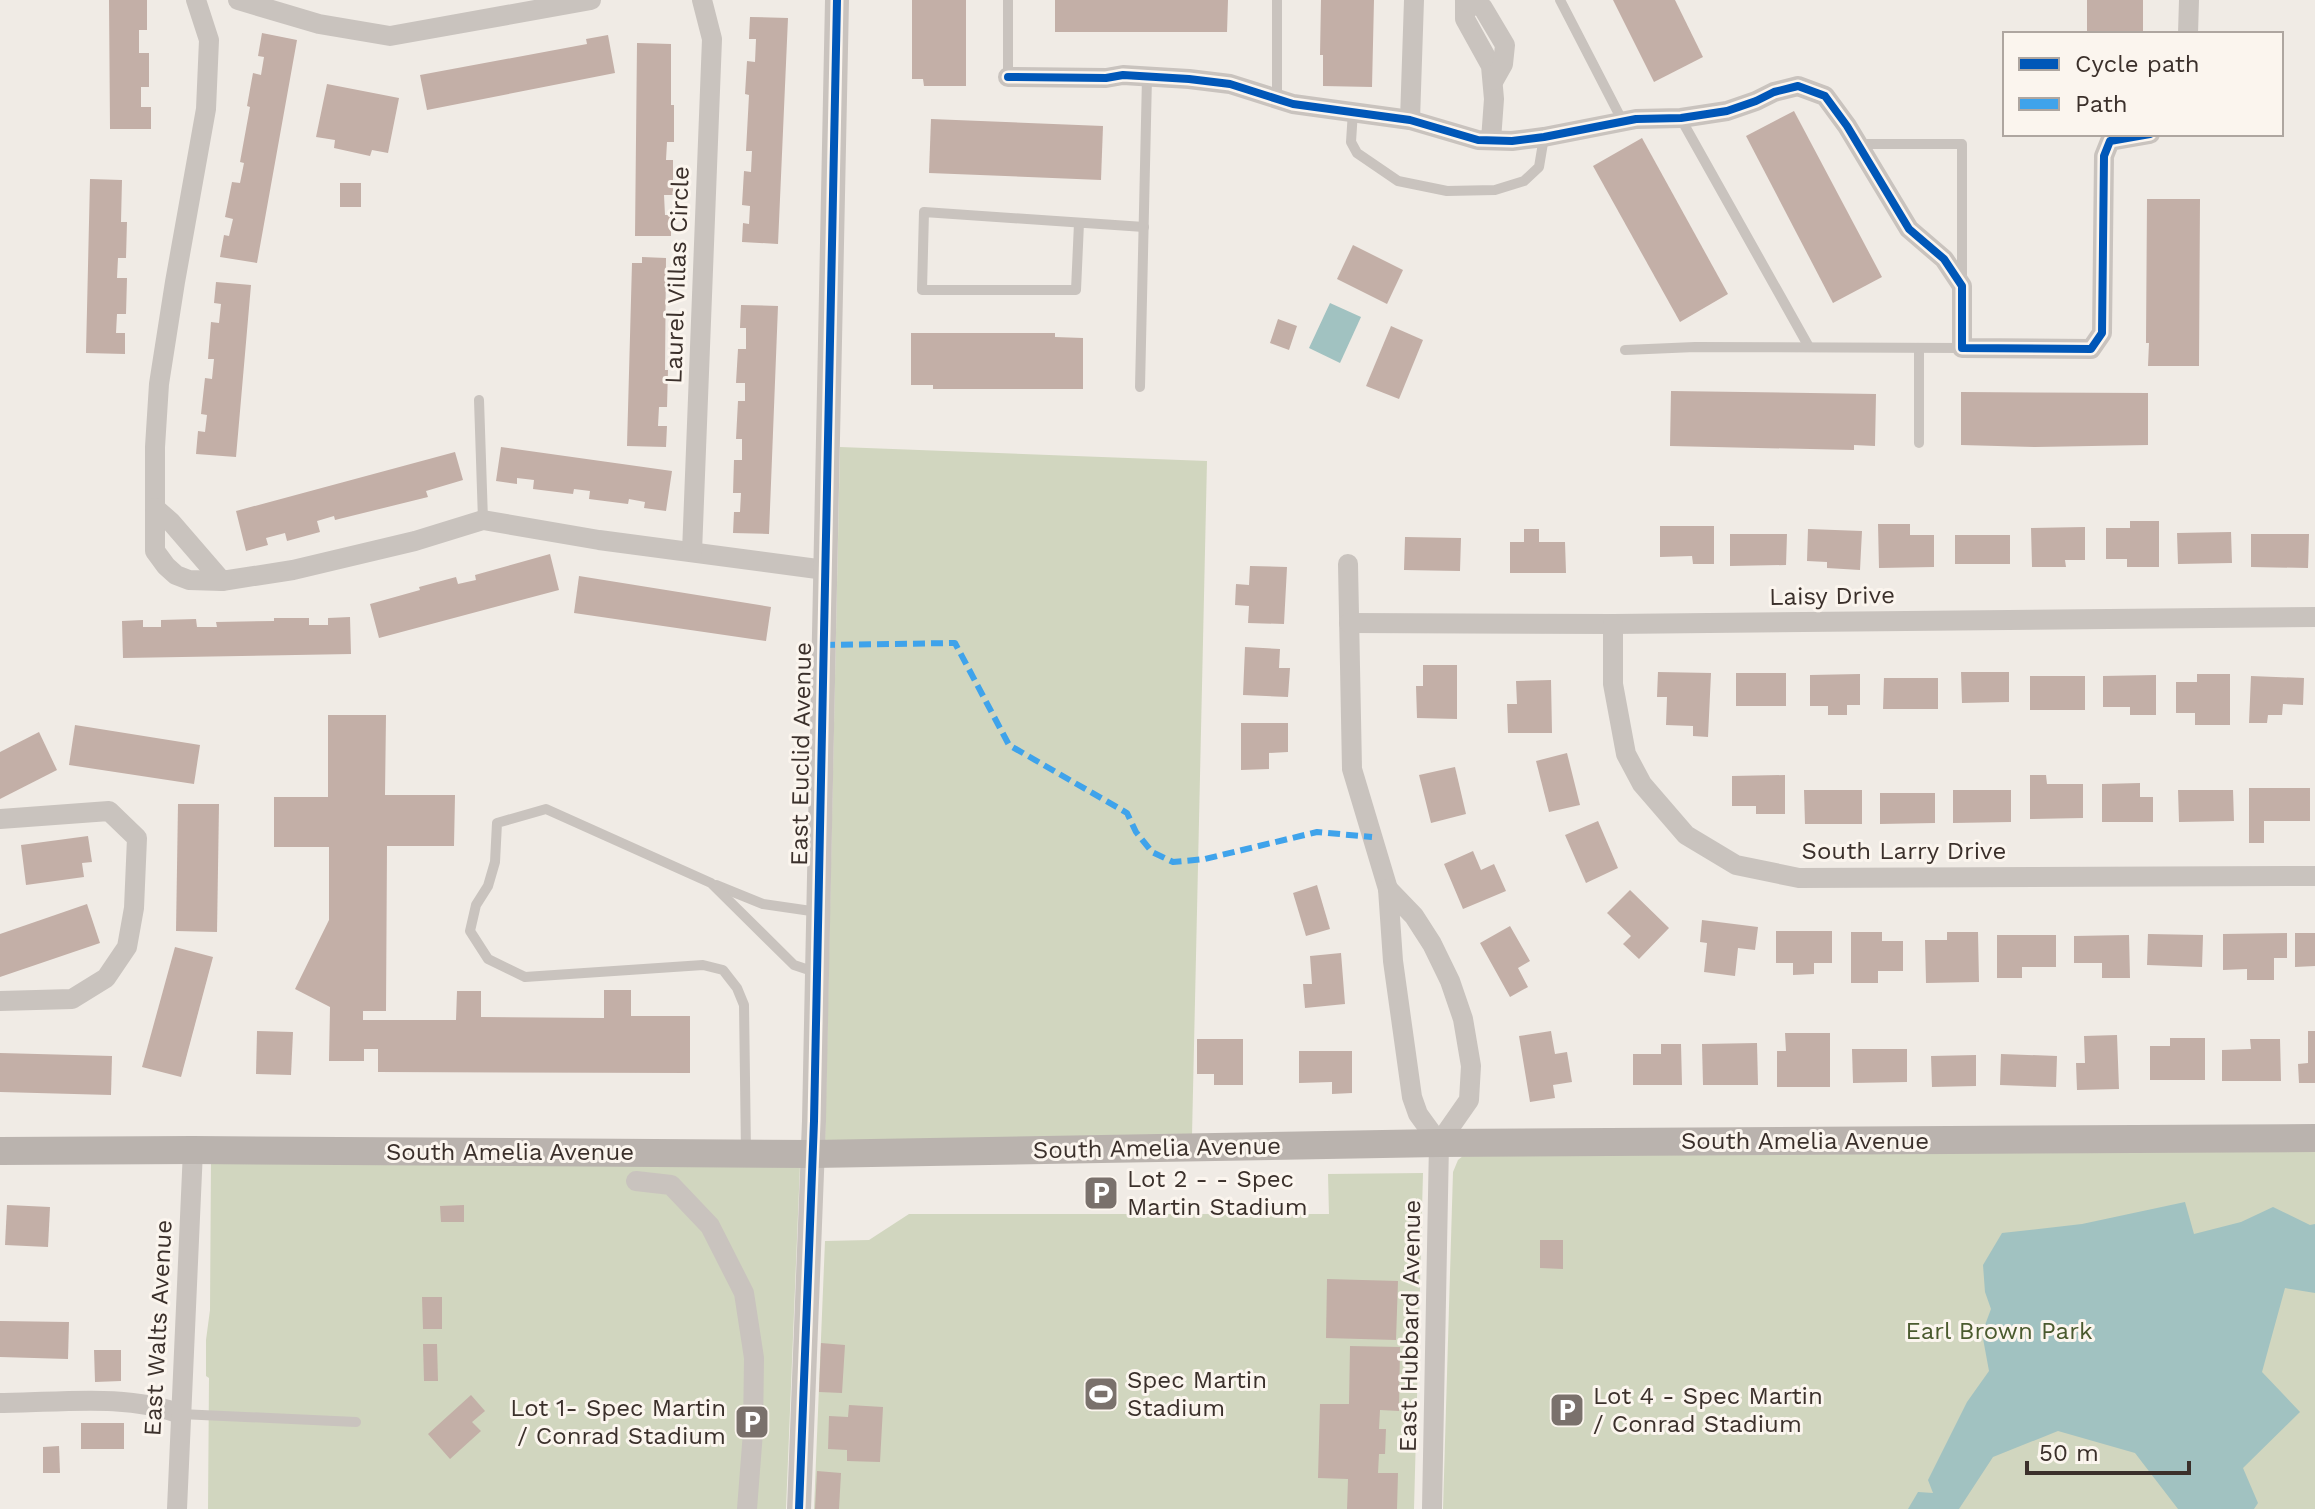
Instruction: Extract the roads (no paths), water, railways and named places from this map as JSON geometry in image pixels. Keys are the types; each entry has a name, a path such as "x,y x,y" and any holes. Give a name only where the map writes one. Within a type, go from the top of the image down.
{"main road":[{"name":"South Amelia Avenue","path":"0,1151 813,1154 1439,1143 2315,1138"}],"street":[{"path":"196,0 209,40 206,109 159,384 155,551 166,566 176,575 189,580 222,581 293,570 415,541 483,520 825,570"},
{"path":"238,0 319,24 390,36 591,0"},
{"name":"Laurel Villas Circle","path":"692,552 712,39 702,0"},
{"name":"East Euclid Avenue","path":"799,1509 813,1154 837,0"},
{"path":"1410,120 1414,0"},
{"path":"1465,0 1465,19 1491,66 1491,140"},
{"path":"2188,32 2189,0"},
{"path":"1008,77 1106,78 1123,75 1230,84 1293,104 1410,120 1478,140 1512,141 1636,119 1681,118 1727,111 1798,86 1825,96 1909,229 1944,259 1962,286 1962,348 2091,349 2102,333 2104,156 2110,141 2139,136"},
{"path":"155,508 222,581"},
{"path":"1348,564 1352,769 1388,889 1393,961 1412,1097 1418,1114 1439,1143 1469,1100 1471,1066 1463,1019 1450,981 1432,944 1414,916 1388,889"},
{"name":"Laisy Drive","path":"1349,623 1613,624 2315,617"},
{"name":"South Larry Drive","path":"1613,624 1613,684 1626,754 1642,784 1686,835 1736,865 1799,878 2315,876"},
{"path":"0,819 109,811 137,838 134,908 127,947 106,978 72,999 0,1001"},
{"name":"East Hubbard Avenue","path":"1432,1509 1439,1143"},
{"name":"East Walts Avenue","path":"177,1509 193,1150"},
{"path":"636,1181 671,1185 710,1226 744,1293 754,1358 753,1432 747,1509"},
{"path":"0,1403 119,1402 149,1405 180,1414"}],"lane":[{"path":"1008,0 1008,77"},
{"path":"1277,0 1277,99"},
{"path":"1560,0 1623,122"},
{"path":"1140,387 1147,77"},
{"path":"1353,111 1351,142 1357,153 1398,181 1447,191 1495,190 1524,181 1539,167 1544,137"},
{"path":"1681,118 1809,347"},
{"path":"1858,144 1962,144 1962,286"},
{"path":"1079,223 1076,290 922,290 924,212 1144,227"},
{"path":"1625,350 1695,347 1962,348"},
{"path":"1919,348 1919,443"},
{"path":"479,400 483,520"},
{"path":"746,1154 744,1005 737,988 723,970 703,965 525,977 488,959 470,931 476,905 488,886 495,862 497,823 546,809 763,904 818,912"},
{"path":"711,883 794,965 817,972"},
{"path":"180,1414 356,1422"}],"water":[{"path":"1330,303 1361,317 1340,363 1309,348"},
{"path":"2185,1202 2194,1234 2241,1222 2273,1207 2310,1225 2315,1224 2315,1293 2285,1288 2262,1372 2300,1412 2243,1468 2258,1503 2254,1509 2178,1509 2135,1453 2058,1431 1993,1457 1959,1509 1908,1509 1918,1492 1933,1493 1928,1480 1967,1402 1989,1371 1982,1333 1991,1309 1985,1292 1983,1265 2002,1233 2082,1224"}],"place":[{"name":"Lot 2 - - Spec Martin Stadium","path":"1101,1193"},
{"name":"Spec Martin Stadium","path":"1101,1394"},
{"name":"Lot 4 - Spec Martin / Conrad Stadium","path":"1567,1410"},
{"name":"Lot 1- Spec Martin / Conrad Stadium","path":"752,1422"}],"park label":[{"name":"Earl Brown Park","path":"1999,1331"}]}
